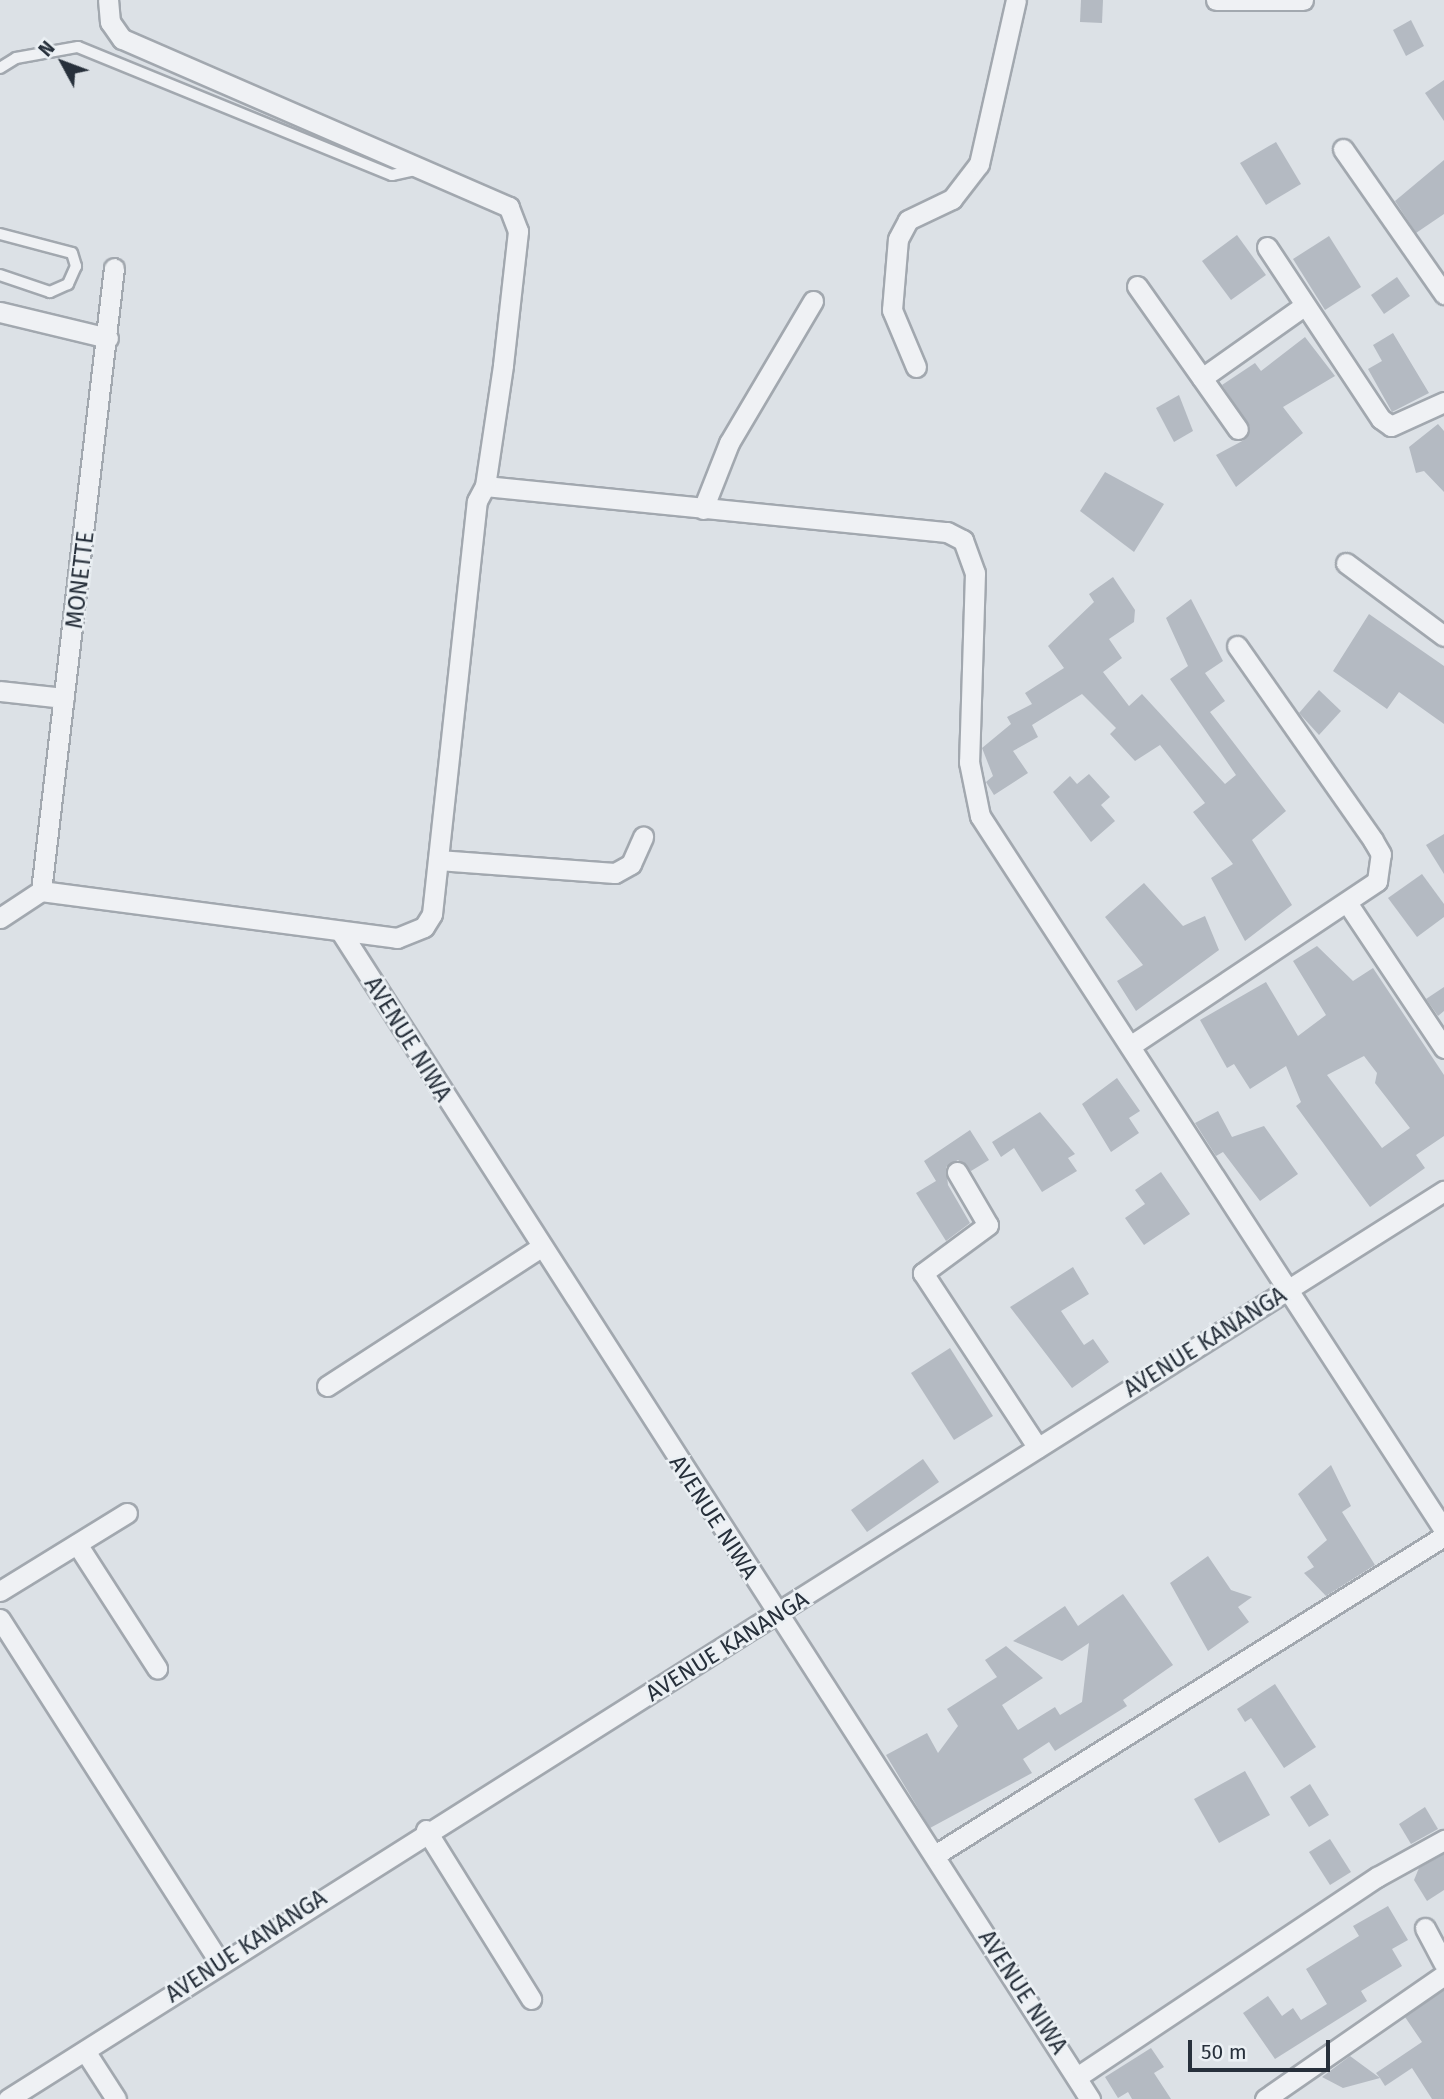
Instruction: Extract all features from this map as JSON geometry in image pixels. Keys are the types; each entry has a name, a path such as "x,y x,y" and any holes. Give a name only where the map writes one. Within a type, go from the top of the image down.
{"street":[{"path":"0,918 41,891 341,932 397,938 415,934 432,914 477,501 485,486 516,218 509,207 425,167 122,39 110,22 108,0"},
{"path":"916,368 892,310 898,239 908,220 952,199 979,164 1016,0"},
{"path":"1216,0 1303,0"},
{"path":"1343,149 1444,294"},
{"path":"1267,247 1391,426 1444,402"},
{"name":"MONETTE","path":"41,891 108,338 114,268"},
{"path":"1138,286 1238,429"},
{"path":"703,509 729,443 813,301"},
{"path":"1202,378 1305,305"},
{"path":"0,312 108,338"},
{"path":"485,486 947,532 963,540 975,573 971,791 981,816 1285,1292 1444,1530"},
{"path":"1346,564 1444,636"},
{"path":"1130,1046 1348,904 1377,881 1381,854 1237,646"},
{"path":"0,691 64,698"},
{"path":"438,860 615,873 631,864 643,837"},
{"path":"1348,904 1444,1048"},
{"name":"AVENUE NIWA","path":"341,932 778,1617 935,1855 1090,2099"},
{"path":"957,1172 988,1226 923,1273 1038,1448"},
{"name":"AVENUE KANANGA","path":"8,2099 85,2052 426,1830 778,1617 1038,1448 1444,1191"},
{"path":"327,1386 541,1247"},
{"path":"0,1591 127,1513"},
{"path":"935,1855 1444,1536"},
{"path":"77,1544 156,1668"},
{"path":"0,1619 220,1963"},
{"path":"426,1830 531,1999"},
{"path":"1077,2077 1377,1877 1444,1840"},
{"path":"1425,1928 1444,1963"},
{"path":"1265,2099 1418,1998 1444,1975"},
{"path":"85,2052 116,2099"}],"lane":[{"path":"0,68 16,58 78,47 391,175 425,167"},
{"path":"0,234 72,253 76,266 68,284 50,292 0,275"}],"building":[{"path":"1081,0 1103,0 1102,23 1080,22"},
{"path":"1411,20 1424,46 1406,56 1393,30"},
{"path":"1444,80 1444,121 1425,93"},
{"path":"1276,142 1301,184 1266,205 1240,163"},
{"path":"1444,160 1444,214 1416,233 1395,201"},
{"path":"1237,235 1266,275 1231,300 1202,261"},
{"path":"1329,236 1361,287 1325,310 1293,259"},
{"path":"1397,277 1410,296 1384,314 1371,295"},
{"path":"1393,333 1429,393 1392,412 1368,369 1382,361 1373,345"},
{"path":"1305,337 1335,376 1283,407 1303,433 1236,487 1216,455 1246,439 1250,427 1222,385 1255,363 1261,371"},
{"path":"1179,395 1193,431 1174,442 1156,408"},
{"path":"1438,424 1444,431 1444,492 1424,471 1416,473 1409,447"},
{"path":"1105,472 1164,504 1134,552 1080,511"},
{"path":"1113,577 1135,610 1134,622 1109,639 1122,658 1103,672 1129,706 1142,694 1225,784 1236,775 1170,679 1188,666 1166,618 1191,599 1223,661 1205,673 1225,701 1210,712 1286,811 1252,840 1292,905 1245,941 1211,878 1233,864 1193,812 1205,803 1160,745 1135,761 1110,734 1116,728 1082,694 1032,725 1038,737 1013,751 1028,773 994,795 986,782 993,776 982,748 1011,724 1007,717 1032,704 1025,693 1064,668 1048,646 1094,602 1089,594"},
{"path":"1369,614 1444,666 1444,724 1399,692 1387,709 1333,671"},
{"path":"1319,690 1341,711 1319,735 1299,713"},
{"path":"1089,774 1110,797 1101,805 1115,821 1091,842 1053,792 1070,776 1077,784"},
{"path":"1444,834 1444,874 1426,845"},
{"path":"1422,874 1444,904 1444,917 1417,937 1388,898"},
{"path":"1144,883 1183,926 1205,916 1219,950 1136,1011 1117,981 1143,965 1105,917"},
{"path":"1317,946 1353,981 1373,968 1444,1075 1444,1136 1416,1155 1425,1168 1370,1207 1296,1106 1301,1102 1286,1066 1250,1089 1234,1064 1227,1068 1200,1020 1266,982 1298,1036 1326,1015 1293,961","holes":["1364,1056 1377,1073 1375,1083 1410,1128 1382,1148 1327,1075"]},
{"path":"1444,987 1444,1011 1438,1016 1426,999"},
{"path":"1117,1078 1140,1111 1129,1118 1139,1133 1111,1152 1082,1104"},
{"path":"1218,1111 1232,1137 1264,1126 1298,1174 1260,1201 1223,1152 1216,1156 1195,1123"},
{"path":"1040,1112 1075,1154 1068,1158 1077,1171 1042,1192 1014,1148 1001,1157 992,1142"},
{"path":"970,1130 989,1160 971,1171 958,1160 946,1167 948,1185 970,1223 946,1241 916,1193 936,1181 924,1161"},
{"path":"1161,1172 1190,1214 1144,1245 1125,1218 1145,1204 1135,1190"},
{"path":"1073,1267 1089,1294 1061,1311 1084,1345 1093,1339 1109,1362 1072,1388 1010,1307"},
{"path":"950,1348 993,1416 954,1440 911,1373"},
{"path":"923,1459 939,1482 867,1532 851,1510"},
{"path":"1331,1465 1351,1506 1342,1512 1375,1565 1326,1596 1304,1573 1314,1567 1307,1557 1327,1540 1298,1494"},
{"path":"1208,1556 1231,1590 1252,1597 1238,1607 1249,1622 1208,1651 1170,1583"},
{"path":"1123,1594 1173,1665 1123,1700 1127,1706 1055,1751 1049,1742 1023,1759 1032,1773 930,1828 886,1755 927,1733 938,1753 958,1726 947,1709 997,1677 985,1660 1006,1646 1043,1678 1002,1705 1018,1730 1055,1707 1060,1715 1082,1702 1089,1643 1062,1661 1013,1641 1065,1606 1078,1626"},
{"path":"1275,1684 1316,1747 1284,1768 1251,1718 1245,1722 1237,1709"},
{"path":"1245,1771 1270,1815 1219,1843 1194,1799"},
{"path":"1310,1784 1329,1815 1309,1827 1290,1797"},
{"path":"1425,1807 1438,1829 1411,1844 1399,1824"},
{"path":"1330,1839 1351,1872 1330,1885 1309,1852"},
{"path":"1444,1854 1444,1890 1427,1901 1414,1880 1419,1868"},
{"path":"1388,1906 1408,1940 1392,1949 1402,1966 1361,1991 1367,2001 1275,2059 1243,2013 1268,1996 1282,2016 1293,2008 1301,2020 1327,2004 1306,1969 1359,1936 1353,1926"},
{"path":"1444,1990 1444,2099 1432,2099 1412,2068 1385,2086 1376,2073 1422,2042 1405,2017"},
{"path":"1151,2048 1164,2067 1154,2073 1171,2099 1132,2099 1128,2092 1118,2098 1105,2077"},
{"path":"1350,2056 1380,2078 1343,2088 1322,2077"}]}
